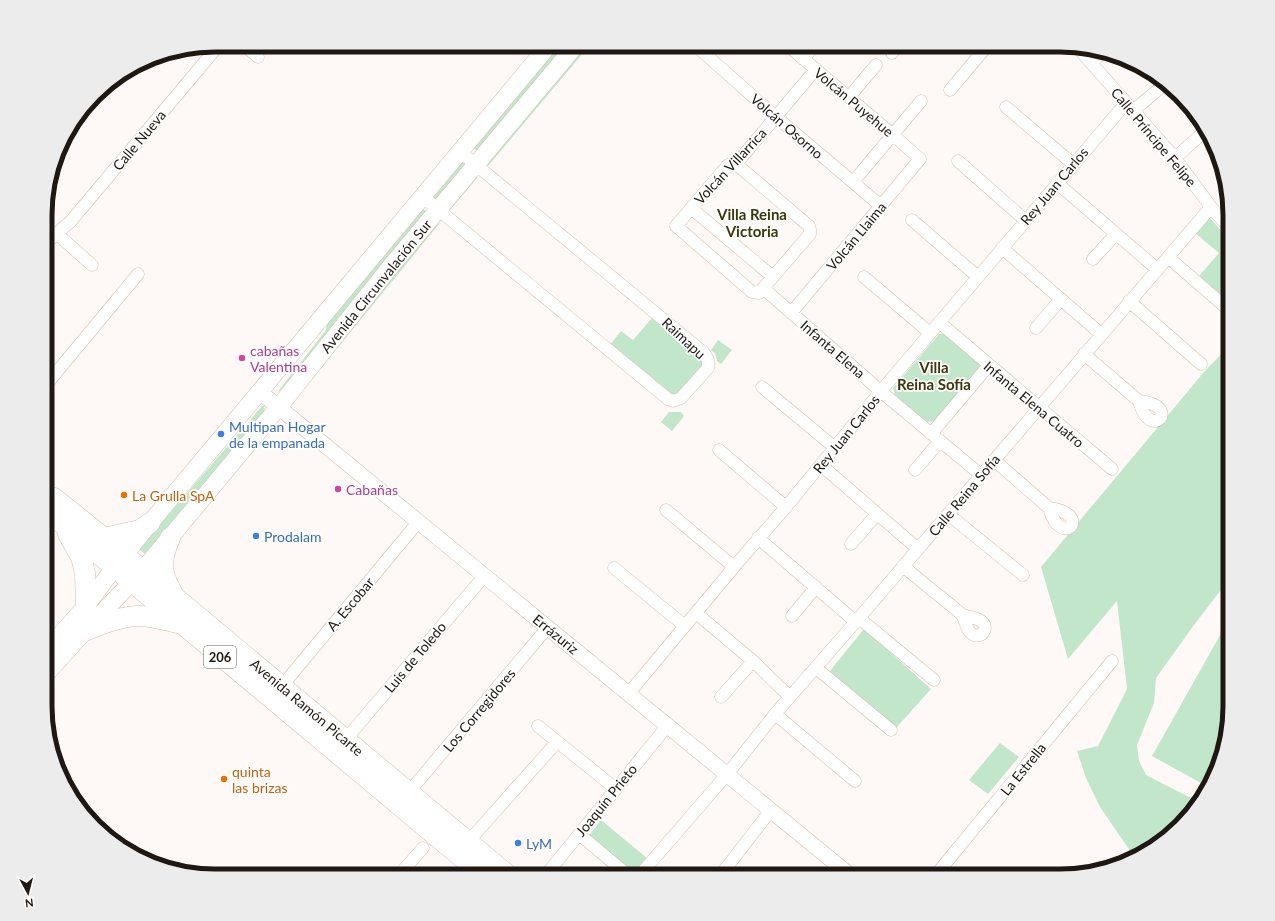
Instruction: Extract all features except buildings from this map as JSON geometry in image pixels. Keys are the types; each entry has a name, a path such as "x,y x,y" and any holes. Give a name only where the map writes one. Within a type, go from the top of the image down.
{"highway":[{"name":"Avenida Ramón Picarte","path":"52,498 104,538 119,561"},
{"name":"Avenida Ramón Picarte","path":"52,515 64,525 119,561 138,577 180,623 407,800 468,842 501,869"},
{"path":"104,538 140,530 150,523"},
{"path":"64,525 81,557 85,573 86,606"},
{"path":"170,538 164,553 162,567 166,581 174,596"},
{"name":"Avenida Ramón Picarte","path":"138,577 174,596 346,740 477,869"},
{"path":"85,631 119,619 130,617 150,617 180,623"}],"main road":[{"name":"Avenida Circunvalación Sur","path":"52,644 86,606 119,561 150,523 423,197 459,151 542,52"},
{"name":"Avenida Circunvalación Sur","path":"52,667 138,577 278,408 391,266 570,52"}],"street":[{"name":"Calle Nueva","path":"52,238 71,221 213,52"},
{"path":"252,52 258,57"},
{"name":"Volcán Osorno","path":"703,52 776,117 881,206"},
{"name":"Volcán Puyehue","path":"795,52 893,134 920,159"},
{"path":"803,59 809,52"},
{"path":"950,90 982,52"},
{"name":"Calle Príncipe Felipe","path":"1082,53 1175,158 1211,208 1223,222"},
{"path":"1091,64 1098,57"},
{"path":"849,97 876,65"},
{"name":"Volcán Villarrica","path":"763,288 759,293 752,292 676,226 728,165 736,164 816,69"},
{"name":"Rey Juan Carlos","path":"629,693 1073,164 1129,107 1160,87"},
{"path":"853,182 921,101"},
{"path":"1006,107 1073,164"},
{"path":"1175,158 1202,135"},
{"name":"Raimapu","path":"423,197 673,401 681,398 708,368 708,360 704,353 459,151"},
{"name":"Volcán Llaima","path":"792,313 920,159"},
{"path":"958,161 1025,220"},
{"path":"736,164 809,226 810,230 810,234 763,288"},
{"path":"1057,183 1157,269"},
{"path":"691,208 773,277"},
{"name":"Calle Reina Sofía","path":"645,869 728,774 774,714 858,620 1129,301 1211,208"},
{"path":"912,220 978,276"},
{"path":"57,234 92,265"},
{"path":"1093,260 1116,234"},
{"path":"1002,248 1101,334"},
{"path":"1168,257 1223,305"},
{"path":"52,378 138,274"},
{"path":"864,277 930,333"},
{"name":"Infanta Elena","path":"763,288 881,391 981,475"},
{"path":"1036,328 1060,299"},
{"path":"1129,301 1201,364"},
{"name":"Infanta Elena Cuatro","path":"939,322 1112,469"},
{"path":"1084,354 1139,401"},
{"path":"915,470 936,437 989,365"},
{"path":"762,387 834,447"},
{"name":"Errázuriz","path":"260,392 843,869"},
{"path":"719,450 786,507"},
{"path":"994,460 1049,508"},
{"path":"821,465 918,549"},
{"path":"666,510 734,567"},
{"path":"851,544 877,514"},
{"path":"948,514 1023,575"},
{"name":"A. Escobar","path":"282,686 419,521"},
{"path":"758,538 816,587 934,680"},
{"path":"903,566 962,616"},
{"path":"614,568 685,626"},
{"name":"Luis de Toledo","path":"346,740 485,575"},
{"path":"792,616 816,587"},
{"path":"696,613 753,662 790,697"},
{"name":"Los Corregidores","path":"407,800 548,627"},
{"name":"La Estrella","path":"941,869 1112,661"},
{"path":"721,697 753,662"},
{"path":"816,668 891,730"},
{"path":"774,714 854,781"},
{"name":"Joaquín Prieto","path":"550,869 668,725"},
{"path":"538,726 616,789"},
{"path":"468,842 557,742"},
{"path":"725,869 771,810"},
{"path":"578,834 620,869"},
{"path":"404,869 423,848"}],"green space":[{"path":"550,52 562,52 476,151 474,148"},
{"path":"578,52 584,52 488,166 487,164"},
{"path":"464,161 467,165 438,202 432,197"},
{"path":"478,177 450,210 449,208"},
{"path":"421,209 425,210 427,213 279,392 279,390 326,330 327,324"},
{"path":"1208,218 1211,219 1223,233 1223,296 1199,276 1219,253 1195,233"},
{"path":"440,223 307,385 291,397 436,224"},
{"path":"652,318 698,356 702,362 701,368 677,396 669,396 609,346 621,331 633,340"},
{"path":"939,334 946,334 979,361 981,369 935,421 927,422 895,395 893,388"},
{"path":"718,340 732,350 721,364 717,361 715,353 711,350"},
{"path":"1223,352 1223,587 1156,678 1154,703 1137,745 1139,761 1146,775 1193,799 1175,821 1159,835 1131,852 1100,807 1086,778 1077,751 1098,746 1127,689 1117,601 1068,659 1041,567 1204,372"},
{"path":"262,406 264,406 265,411 145,554 139,549"},
{"path":"669,412 681,412 684,416 672,431 661,422"},
{"path":"864,629 931,689 896,728 829,672"},
{"path":"1223,630 1222,727 1211,768 1203,784 1152,756"},
{"path":"1000,743 1019,757 988,794 969,780"},
{"path":"601,820 648,859 640,869 626,869 588,837"}],"place":[{"name":"cabañas Valentina","path":"242,358"},
{"name":"Multipan Hogar de la empanada","path":"221,434"},
{"name":"Cabañas","path":"338,489"},
{"name":"La Grulla SpA","path":"124,495"},
{"name":"Prodalam","path":"256,536"},
{"name":"quinta las brizas","path":"224,779"},
{"name":"LyM","path":"518,843"}],"district":[{"name":"Villa Reina Victoria","path":"752,222"},
{"name":"Villa Reina Sofía","path":"934,376"}]}
